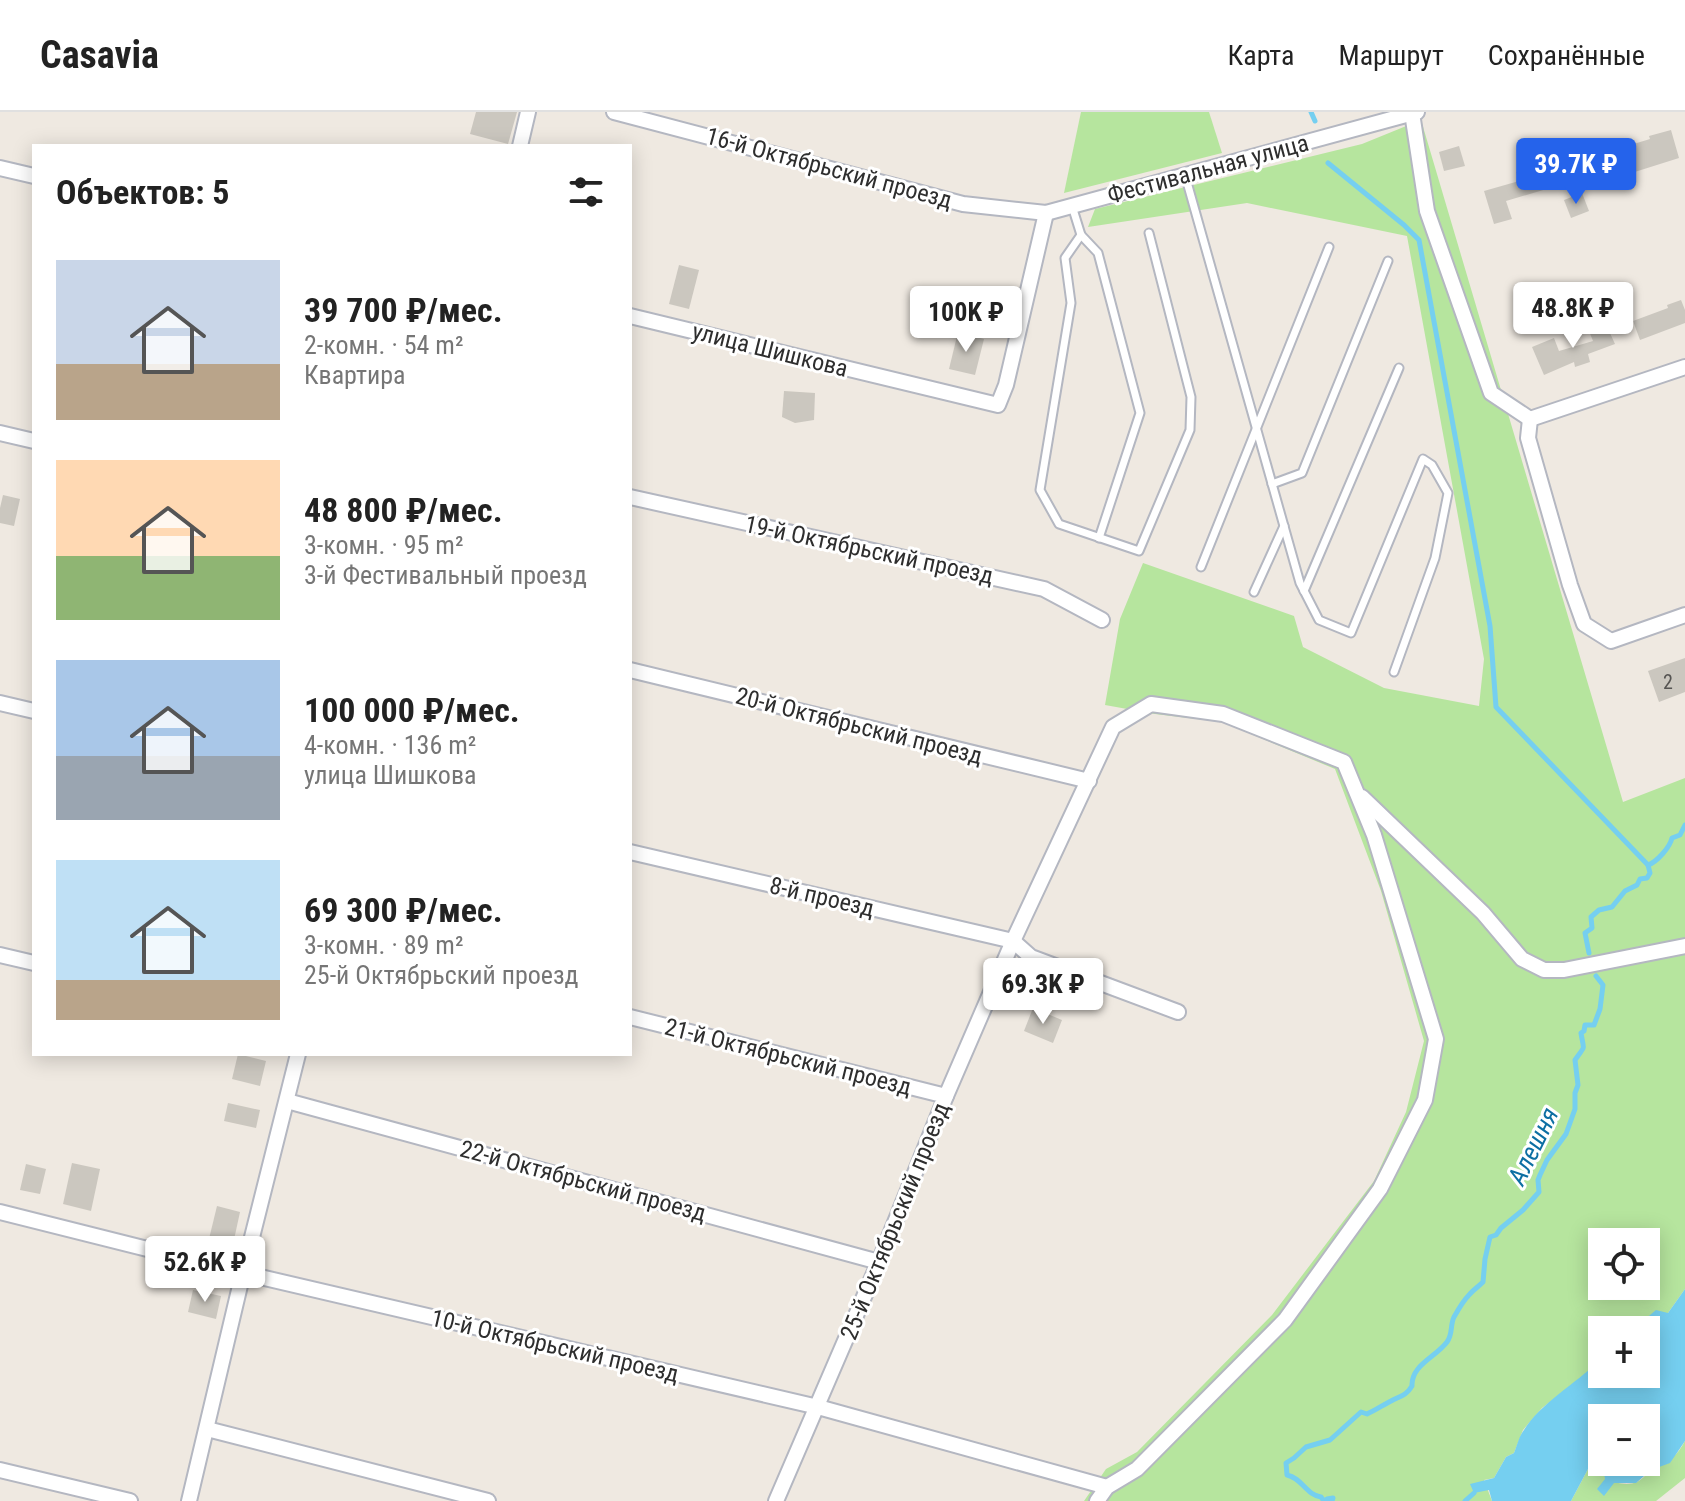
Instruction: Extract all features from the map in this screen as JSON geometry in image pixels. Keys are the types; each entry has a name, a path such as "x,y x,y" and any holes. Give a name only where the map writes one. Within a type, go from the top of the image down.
{"street":[{"path":"520,144 528,112"},
{"name":"16-й Октябрьский проезд","path":"614,112 963,204 1046,213"},
{"path":"1414,113 1427,211 1491,393 1530,419"},
{"name":"Фестивальная улица","path":"1046,213 1414,113"},
{"path":"0,168 32,176"},
{"name":"улица Шишкова","path":"632,316 998,405 1006,385 1046,213"},
{"path":"1530,419 1685,367"},
{"path":"1530,419 1528,438 1584,624 1611,641 1685,615"},
{"path":"0,433 32,441"},
{"name":"19-й Октябрьский проезд","path":"632,497 1044,589 1102,620"},
{"name":"20-й Октябрьский проезд","path":"632,670 1089,781"},
{"path":"0,703 32,711"},
{"name":"25-й Октябрьский проезд","path":"776,1501 1013,941 1113,727 1151,704 1223,714 1344,762 1356,791"},
{"path":"1356,791 1483,913 1522,959 1544,970 1564,970 1685,946"},
{"path":"1097,1501 1107,1487 1137,1469 1285,1320 1380,1189 1425,1100 1436,1039 1374,835 1356,791"},
{"name":"8-й проезд","path":"632,852 1013,941"},
{"path":"1013,941 1031,957 1178,1012"},
{"path":"0,955 32,963"},
{"name":"21-й Октябрьский проезд","path":"632,1018 946,1096"},
{"path":"189,1501 298,1056"},
{"name":"22-й Октябрьский проезд","path":"287,1101 879,1262"},
{"name":"10-й Октябрьский проезд","path":"0,1212 243,1273 818,1407 1107,1487"},
{"path":"207,1429 488,1501"},
{"path":"0,1470 130,1501"}],"lane":[{"path":"1185,175 1300,583 1319,620 1351,633 1423,459 1432,465 1448,493 1435,558 1394,672"},
{"path":"1072,206 1081,235 1098,253 1140,413 1099,538"},
{"path":"1081,235 1065,258 1071,303 1040,490 1059,524 1139,551 1190,430 1191,397 1149,233"},
{"path":"1201,567 1329,247"},
{"path":"1272,484 1302,473 1388,261"},
{"path":"1304,591 1399,368"},
{"path":"1254,592 1284,526"}],"green space":[{"path":"1081,112 1209,112 1222,153 1064,193"},
{"path":"1421,120 1623,802 1685,778 1685,1289 1668,1313 1660,1316 1588,1316 1588,1372 1542,1408 1523,1430 1514,1453 1506,1457 1494,1478 1484,1480 1492,1501 1084,1501 1106,1469 1137,1452 1272,1315 1374,1181 1406,1112 1424,1041 1381,891 1335,769 1222,722 1105,705 1120,619 1143,563 1294,616 1303,647 1384,688 1479,706 1484,659 1407,236 1247,203 1088,227 1095,209 1362,144"},
{"path":"1685,1441 1685,1478 1656,1501 1571,1501 1588,1469 1588,1476 1605,1476 1621,1484 1633,1483 1644,1476 1660,1476 1660,1466 1679,1451"}],"water":[{"path":"1685,1289 1685,1441 1670,1463 1660,1467 1660,1404 1588,1404 1588,1469 1571,1501 1492,1501 1489,1490 1474,1493 1470,1484 1494,1478 1506,1457 1514,1453 1531,1420 1588,1370 1588,1388 1660,1388 1660,1316 1649,1316 1656,1310 1668,1313"},
{"path":"1604,1476 1644,1476 1636,1483 1614,1483 1604,1496 1597,1489"}],"building":[{"path":"476,112 517,112 508,144 470,134"},
{"path":"1671,130 1679,158 1622,176 1614,150"},
{"path":"1459,146 1465,166 1444,171 1439,152"},
{"path":"1587,150 1596,178 1576,185 1567,157"},
{"path":"1543,164 1550,188 1506,201 1512,219 1494,224 1484,191 1519,181 1516,172"},
{"path":"1582,193 1589,211 1571,218 1564,200"},
{"path":"679,265 699,270 689,309 669,304"},
{"path":"1681,300 1685,323 1640,340 1633,321"},
{"path":"1604,320 1615,344 1588,354 1590,362 1575,367 1574,362 1544,375 1532,347 1554,338 1559,351 1593,341 1587,326"},
{"path":"958,332 984,339 975,375 949,369"},
{"path":"784,391 815,393 814,420 795,423 782,417"},
{"path":"3,495 20,499 14,526 0,523"},
{"path":"1685,658 1685,692 1659,702 1648,671"},
{"path":"1033,1008 1062,1020 1053,1043 1024,1031"},
{"path":"238,1056 266,1061 260,1086 232,1079"},
{"path":"228,1103 260,1110 256,1128 224,1121"},
{"path":"72,1163 100,1169 91,1211 63,1204"},
{"path":"26,1164 46,1169 40,1194 20,1190"},
{"path":"217,1206 240,1212 232,1249 208,1243"},
{"path":"193,1290 221,1296 216,1319 188,1312"}],"waterway":[{"path":"1311,112 1315,121"},
{"path":"1328,163 1419,240 1490,626 1496,707 1648,865"},
{"name":"Алешня","path":"1589,953 1585,933 1592,928 1591,917 1599,910 1612,907 1625,891 1637,885 1640,879 1647,878 1650,873 1648,865 1663,854 1672,838 1680,835 1685,825"},
{"name":"Алешня","path":"1324,1501 1297,1479 1287,1475 1286,1463 1306,1447 1330,1440 1361,1412 1367,1414 1405,1394 1420,1367 1447,1342 1459,1309 1483,1282 1490,1237 1496,1235 1539,1192 1540,1175 1566,1134 1575,1109 1578,1085 1575,1060 1583,1048 1581,1033 1585,1025 1594,1025 1600,1009 1603,985 1596,976"},
{"path":"1465,1501 1474,1493"},
{"name":"Алешня","path":"1327,1501 1333,1498 1332,1501"}]}
